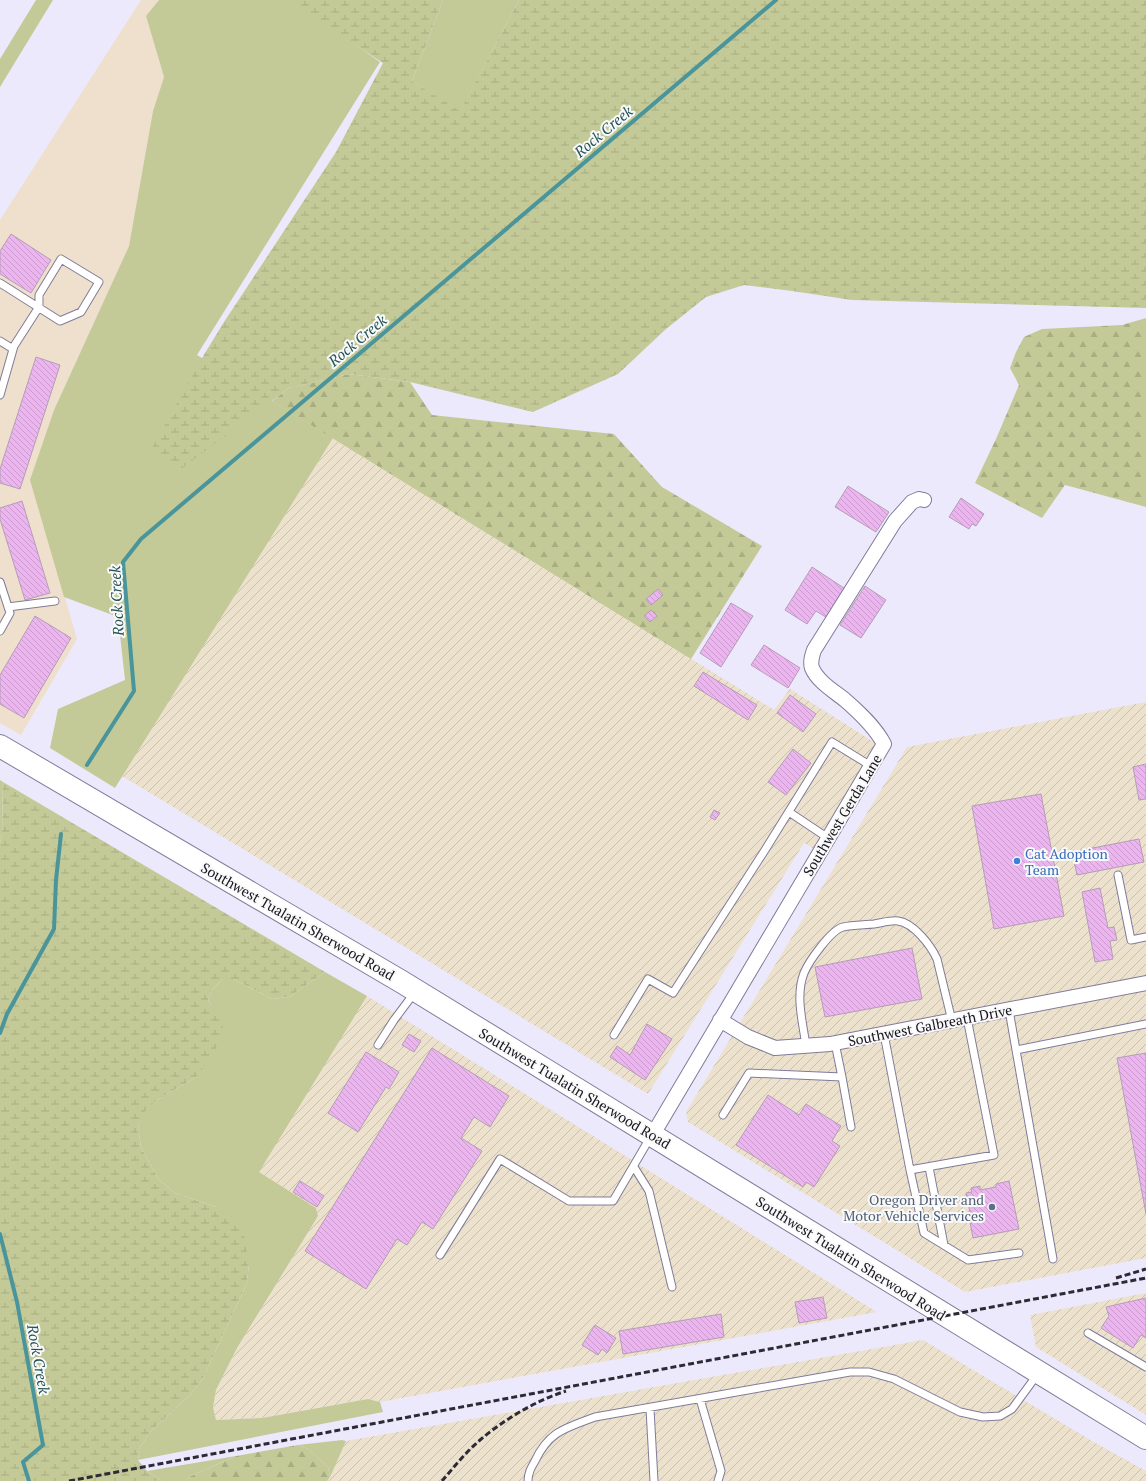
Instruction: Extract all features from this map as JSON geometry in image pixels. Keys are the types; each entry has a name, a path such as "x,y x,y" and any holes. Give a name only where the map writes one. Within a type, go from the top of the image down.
{"highway":[{"name":"Southwest Tualatin Sherwood Road","path":"0,746 416,991 1146,1438"}],"street":[{"name":"Southwest Gerda Lane","path":"652,1136 884,744 878,732 845,700 816,675 812,667 811,658 814,650 887,532 912,502 919,499 924,500"},
{"name":"Southwest Galbreath Drive","path":"720,1020 748,1037 775,1048 806,1046 835,1043 884,1034 1146,983"}],"lane":[{"path":"0,284 39,307 60,321 81,312 99,282 60,259 39,294 39,307 13,350 0,393"},
{"path":"0,341 13,350"},
{"path":"0,582 10,613 0,631"},
{"path":"8,607 55,601"},
{"path":"614,1035 648,979 673,993 832,742 871,766"},
{"path":"789,812 828,838"},
{"path":"1118,875 1131,940 1146,937"},
{"path":"806,1046 800,1000 800,988 804,973 818,951 842,927 899,921 920,935 933,950 937,959 952,1021"},
{"path":"378,1045 394,1020 416,991"},
{"path":"1009,1010 1053,1258"},
{"path":"910,1170 994,1155 967,1018"},
{"path":"1016,1050 1146,1024"},
{"path":"884,1034 910,1170 924,1233 968,1260 1019,1253"},
{"path":"835,1043 851,1127"},
{"path":"723,1114 749,1073 842,1077"},
{"path":"440,1255 500,1158 569,1201 614,1201 652,1136"},
{"path":"634,1167 649,1191 672,1287"},
{"path":"929,1167 944,1246"},
{"path":"1088,1333 1146,1367"},
{"path":"528,1481 528,1474 541,1448 561,1430 595,1417 650,1409 850,1372 869,1372 894,1379 960,1412 983,1417 1000,1416 1012,1408 1038,1373"},
{"path":"700,1400 721,1472 718,1481"},
{"path":"650,1409 654,1481"}],"shaded area":[{"path":"141,0 159,0 146,16 164,77 153,111 129,246 54,410 31,480 77,639 21,735 0,723 0,220"},
{"path":"333,438 774,710 790,689 888,751 824,855 804,843 648,1094 122,776"},
{"path":"1146,702 1146,1258 965,1292 688,1122 686,1112 907,747"},
{"path":"367,996 877,1312 380,1402 368,1399 262,1418 216,1420 213,1407 216,1390 237,1348 318,1216 316,1208 258,1172"},
{"path":"1146,1293 1146,1415 1036,1347 1030,1315"},
{"path":"923,1340 1092,1441 1146,1471 1146,1481 327,1481 346,1441"}],"green space":[{"path":"36,0 53,0 0,87 0,59"},
{"path":"159,0 292,0 380,62 197,355 333,438 115,788 50,748 58,709 125,680 118,617 64,597 30,480 54,410 129,246 153,111 164,77 146,16"},
{"path":"286,0 443,0 412,81 460,111 519,0 1146,0 1146,308 852,300 744,285 706,297 666,329 618,374 533,412 410,382 349,374 289,388 181,469 150,451 224,322 336,152 383,63"},
{"path":"443,0 519,0 460,112 412,81"},
{"path":"1146,318 1146,507 1065,485 1042,518 975,483 1019,385 1010,368 1024,337 1042,329 1122,325"},
{"path":"349,374 410,382 432,415 614,434 662,487 762,546 691,659 272,401 289,388"},
{"path":"0,780 3,782 2,834 0,843"},
{"path":"3,782 325,972 289,997 272,999 233,979 223,979 213,989 208,999 211,1006 221,1015 223,1028 217,1047 198,1076 157,1100 144,1112 138,1128 141,1147 159,1180 175,1193 216,1207 234,1218 244,1235 249,1263 247,1283 203,1378 191,1394 150,1432 139,1449 138,1460 147,1471 162,1481 0,1481 0,843 2,834"},
{"path":"325,972 367,996 259,1172 316,1208 318,1216 237,1348 216,1390 213,1407 216,1420 262,1418 368,1399 380,1402 383,1412 138,1460 139,1449 150,1432 191,1394 203,1378 247,1283 249,1263 216,1207 175,1193 159,1180 141,1147 138,1128 143,1112 157,1100 198,1076 211,1006 208,999 213,989 223,979 233,979 272,999 289,997"},
{"path":"342,1440 346,1441 330,1477 328,1467 308,1449 298,1445"},
{"path":"298,1445 308,1449 328,1467 330,1477 327,1481 187,1481 189,1477 236,1456"},
{"path":"236,1456 189,1477 187,1481 162,1481 147,1471"}],"building":[{"path":"11,234 51,260 31,293 0,274 0,251"},
{"path":"36,357 60,365 20,489 0,483 0,469"},
{"path":"848,486 889,512 876,532 835,507"},
{"path":"961,498 984,514 976,526 972,524 969,529 949,517"},
{"path":"22,501 50,593 25,600 0,519 0,508"},
{"path":"812,567 847,590 829,619 816,611 807,624 785,610"},
{"path":"865,586 886,600 861,638 840,625"},
{"path":"658,589 663,595 651,605 646,599"},
{"path":"731,603 753,616 721,667 700,653"},
{"path":"651,610 657,616 650,622 644,616"},
{"path":"35,616 71,638 24,718 0,704 0,675"},
{"path":"764,645 800,668 788,688 751,665"},
{"path":"703,672 757,705 748,720 694,686"},
{"path":"790,695 816,714 803,732 777,713"},
{"path":"793,749 811,763 786,795 768,782"},
{"path":"1146,764 1146,799 1139,800 1133,767"},
{"name":"Cat Adoption Team","path":"1041,794 1064,916 994,929 972,806"},
{"path":"714,810 720,813 715,820 710,817"},
{"path":"1139,839 1144,862 1077,875 1072,852"},
{"path":"1100,888 1108,928 1114,927 1117,940 1110,941 1113,959 1095,962 1082,892"},
{"path":"912,948 922,999 825,1017 815,967"},
{"path":"647,1024 672,1039 645,1080 610,1057 617,1046 630,1055"},
{"path":"409,1034 421,1041 414,1052 402,1045"},
{"path":"432,1048 509,1096 490,1127 474,1117 461,1138 482,1151 433,1229 422,1222 407,1245 397,1239 366,1289 305,1251"},
{"path":"366,1052 399,1072 389,1089 386,1087 358,1132 328,1113"},
{"path":"1146,1053 1146,1214 1117,1058"},
{"path":"768,1095 799,1115 806,1104 841,1126 832,1141 840,1146 814,1187 806,1182 803,1187 736,1145"},
{"path":"300,1181 324,1196 317,1207 293,1192"},
{"name":"Oregon Driver and Motor Vehicle Services","path":"1009,1181 1019,1229 973,1238 970,1222 972,1222 966,1193 972,1192 971,1188 980,1186 980,1190 996,1187 996,1184"},
{"path":"823,1297 827,1318 799,1323 795,1302"},
{"path":"1146,1298 1146,1338 1141,1335 1133,1348 1101,1328 1109,1316 1106,1307"},
{"path":"721,1314 724,1337 623,1354 619,1331"},
{"path":"595,1325 616,1338 607,1353 602,1349 598,1355 582,1345"}],"waterway":[{"name":"Rock Creek","path":"87,765 134,691 123,562 141,539 776,0"},
{"name":"Rock Creek","path":"0,1033 7,1014 54,929 56,880 61,834"},
{"name":"Rock Creek","path":"0,1234 17,1302 43,1445 23,1462 29,1481"}],"railway":[{"path":"1116,1278 1146,1269"},
{"path":"69,1481 1146,1278"},
{"path":"442,1481 460,1460 490,1432 532,1405 566,1391"}],"place":[{"name":"Cat Adoption Team","path":"1017,861"},
{"name":"Oregon Driver and Motor Vehicle Services","path":"992,1207"}]}
